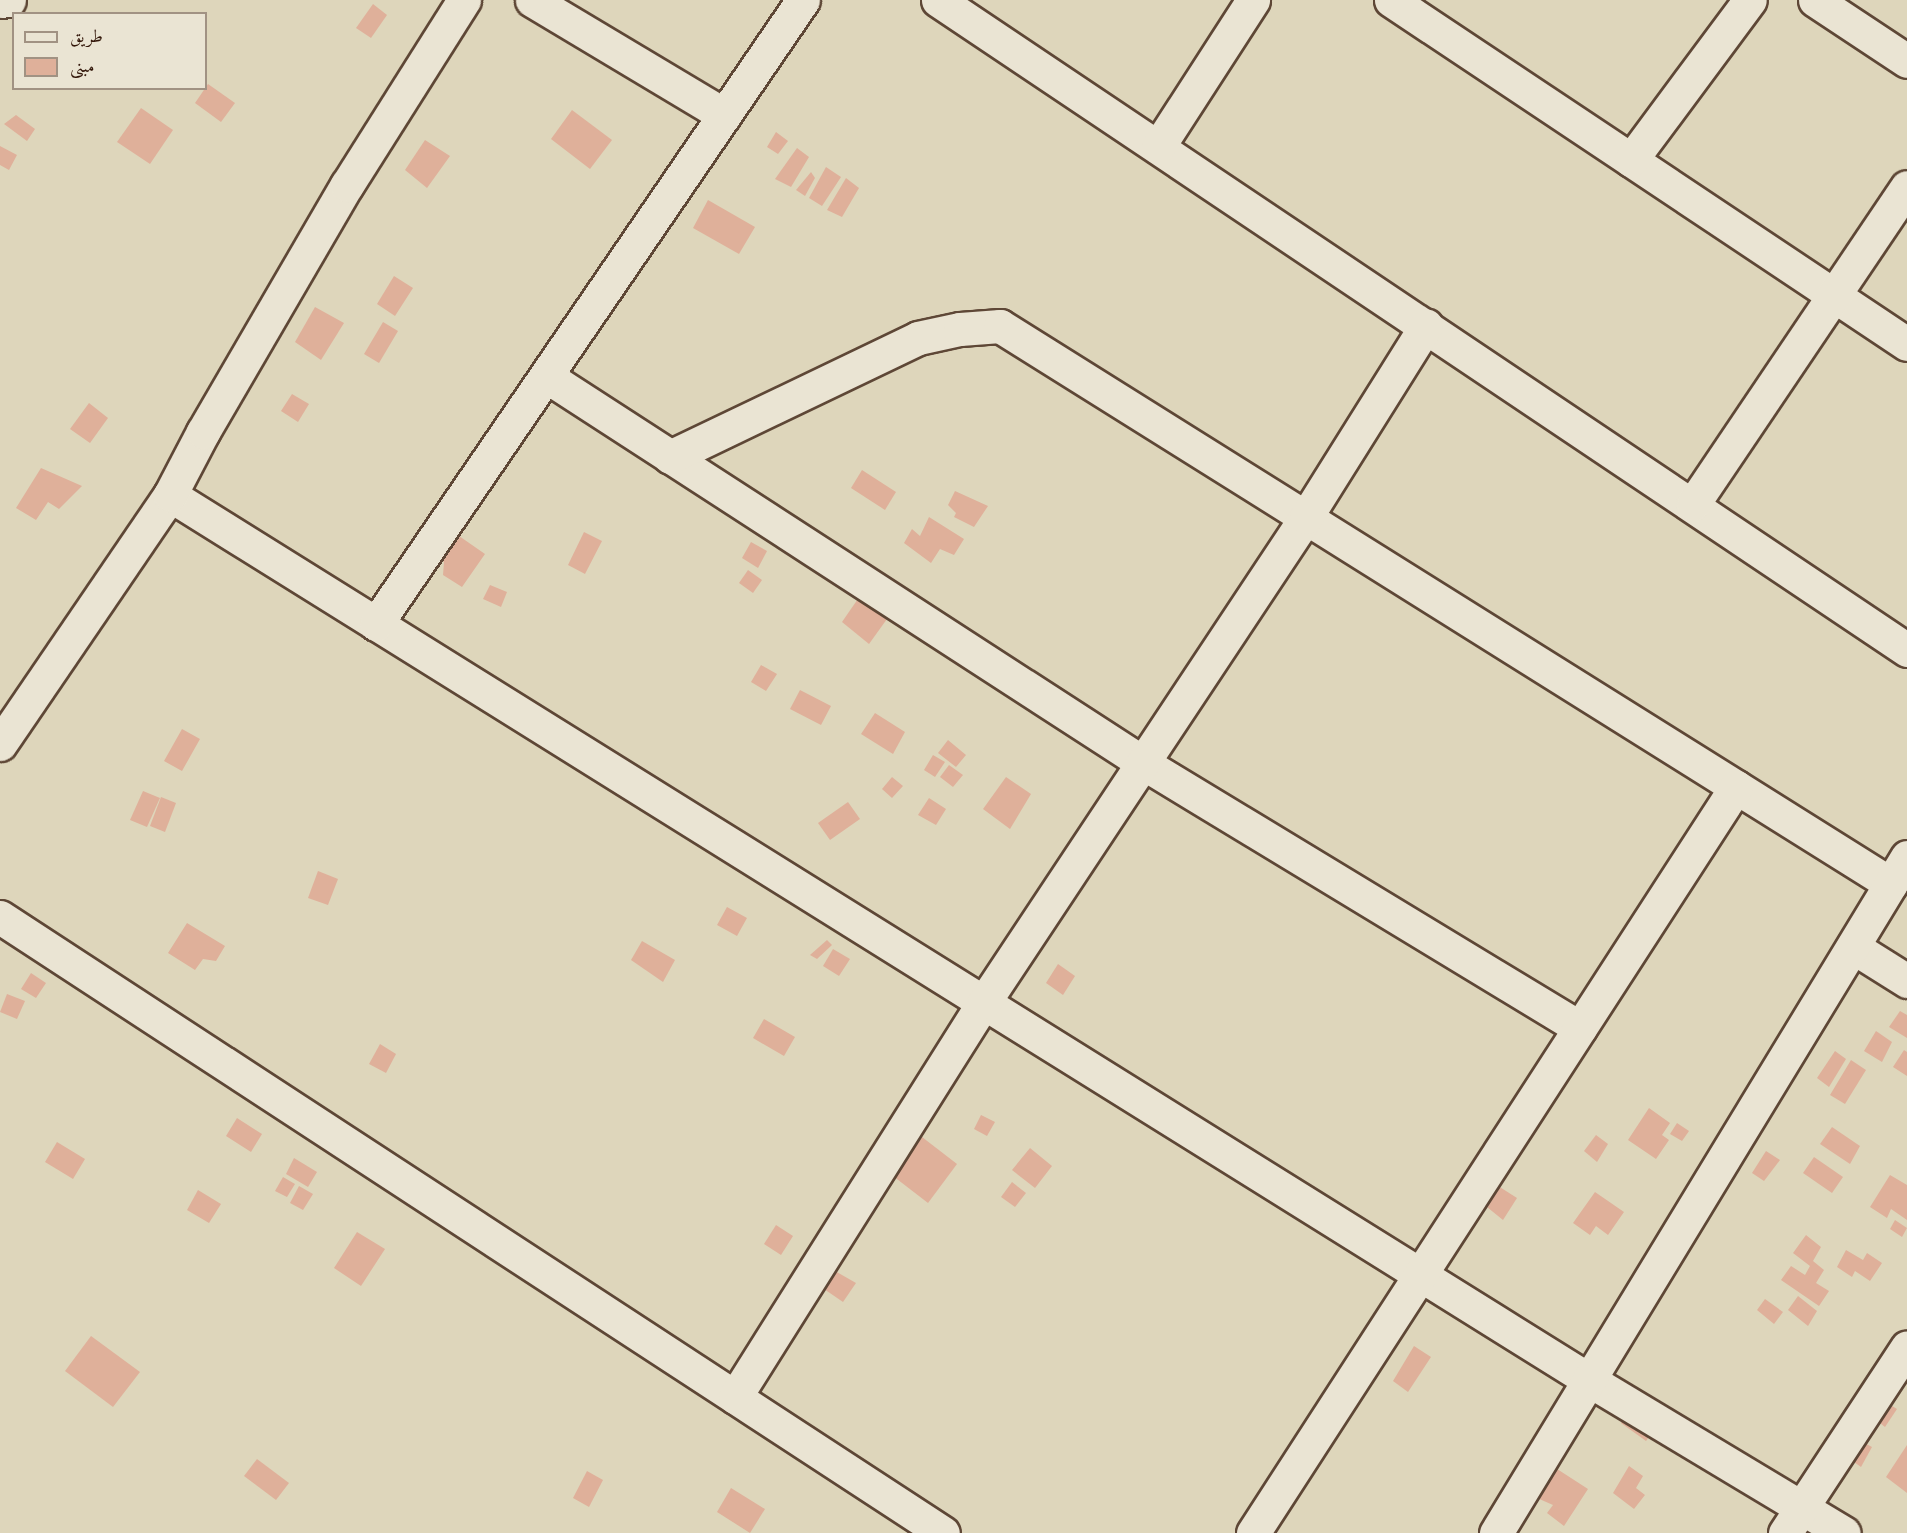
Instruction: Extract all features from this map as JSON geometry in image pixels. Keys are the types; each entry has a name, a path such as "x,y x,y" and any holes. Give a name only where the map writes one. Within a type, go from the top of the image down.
{"street":[{"path":"0,1 9,0"},
{"path":"0,744 170,495 203,432 346,185 464,0"},
{"path":"532,0 724,115"},
{"path":"376,624 803,0"},
{"path":"938,0 1693,504 1907,650"},
{"path":"1158,147 1253,0"},
{"path":"1391,0 1907,344"},
{"path":"1631,160 1750,0"},
{"path":"1815,0 1907,61"},
{"path":"1693,504 1907,187"},
{"path":"670,457 918,338 960,329 1000,326 1736,787 1899,871 1497,1533"},
{"path":"735,1397 984,1002 1306,517 1426,326"},
{"path":"546,376 1143,763 1580,1028"},
{"path":"170,495 1589,1380 1794,1521 1844,1533"},
{"path":"1253,1533 1736,787"},
{"path":"0,917 943,1533"},
{"path":"1853,947 1907,981"},
{"path":"1794,1521 1907,1347"}],"building":[{"path":"373,4 387,15 371,38 356,28"},
{"path":"207,85 235,103 221,122 195,103 204,90 207,90"},
{"path":"141,108 173,130 150,164 117,142"},
{"path":"572,110 612,140 590,169 551,139"},
{"path":"16,115 35,129 27,141 4,124"},
{"path":"776,132 788,141 778,154 767,147"},
{"path":"425,140 450,156 427,188 405,170"},
{"path":"0,146 17,155 9,170 0,165"},
{"path":"797,148 809,157 791,187 775,179"},
{"path":"826,167 841,177 822,206 809,198"},
{"path":"811,172 815,178 805,196 796,190"},
{"path":"846,178 859,188 842,217 827,210"},
{"path":"708,200 755,227 739,254 693,228"},
{"path":"394,276 413,288 395,316 377,304"},
{"path":"315,307 344,323 321,360 295,342"},
{"path":"383,322 398,331 379,363 364,354"},
{"path":"292,394 309,404 298,422 281,411"},
{"path":"89,403 108,418 90,443 70,429"},
{"path":"41,468 82,486 59,509 48,502 36,520 16,508"},
{"path":"862,470 896,492 885,510 851,488"},
{"path":"955,491 988,506 974,527 954,517 956,513 948,505"},
{"path":"929,517 964,539 954,555 940,549 931,563 904,543 912,529 920,536"},
{"path":"449,529 485,554 462,587 443,575 444,562 432,554"},
{"path":"584,532 602,541 585,574 568,565"},
{"path":"751,542 767,551 758,568 742,558"},
{"path":"748,570 762,580 753,593 739,583"},
{"path":"490,585 507,592 501,607 483,599"},
{"path":"862,593 892,612 869,644 842,622"},
{"path":"761,665 777,674 766,691 751,682"},
{"path":"800,690 831,706 821,725 790,709"},
{"path":"875,713 905,732 893,754 861,734"},
{"path":"182,729 200,739 182,771 164,761"},
{"path":"948,740 966,755 956,767 938,753"},
{"path":"933,755 945,762 935,777 924,770"},
{"path":"949,765 963,775 953,787 940,777"},
{"path":"892,777 903,786 892,798 882,789"},
{"path":"1006,777 1031,794 1010,829 983,809"},
{"path":"143,791 160,798 147,827 130,820"},
{"path":"161,797 176,803 165,832 150,826"},
{"path":"929,798 946,809 936,825 918,815"},
{"path":"848,802 860,819 830,840 818,823"},
{"path":"318,871 338,879 328,905 308,898"},
{"path":"727,907 747,918 737,936 717,925"},
{"path":"187,923 225,946 216,961 203,959 195,970 168,953"},
{"path":"827,940 832,945 817,959 810,955"},
{"path":"642,941 675,960 663,982 631,960"},
{"path":"833,949 850,959 839,976 823,966"},
{"path":"1058,964 1075,976 1063,995 1046,983"},
{"path":"31,973 46,983 36,998 21,989"},
{"path":"7,994 25,1001 17,1019 0,1012"},
{"path":"1900,1011 1907,1015 1907,1038 1889,1027"},
{"path":"764,1019 795,1037 784,1056 753,1038"},
{"path":"1876,1031 1892,1042 1882,1062 1864,1051"},
{"path":"380,1044 396,1054 386,1073 369,1064"},
{"path":"1904,1050 1907,1052 1907,1076 1893,1067"},
{"path":"1835,1051 1846,1059 1829,1087 1817,1078"},
{"path":"1851,1060 1866,1070 1845,1104 1830,1095"},
{"path":"1649,1108 1670,1123 1662,1135 1669,1140 1656,1159 1628,1140"},
{"path":"981,1115 995,1122 987,1136 974,1129"},
{"path":"237,1118 262,1134 251,1152 226,1136"},
{"path":"1677,1123 1689,1131 1682,1141 1670,1134"},
{"path":"1832,1127 1860,1146 1850,1164 1820,1144"},
{"path":"1596,1135 1608,1144 1597,1162 1584,1151"},
{"path":"922,1137 957,1164 928,1203 893,1176"},
{"path":"57,1142 85,1159 73,1179 45,1162"},
{"path":"1030,1148 1052,1166 1035,1188 1012,1170"},
{"path":"1766,1151 1780,1160 1764,1181 1752,1173"},
{"path":"1814,1157 1843,1177 1832,1193 1803,1173"},
{"path":"294,1158 317,1172 308,1187 286,1174"},
{"path":"1890,1175 1907,1185 1907,1220 1891,1209 1887,1218 1870,1207"},
{"path":"283,1177 295,1184 287,1197 275,1191"},
{"path":"1012,1182 1026,1193 1015,1207 1001,1197"},
{"path":"1495,1184 1517,1198 1503,1220 1482,1203"},
{"path":"299,1186 313,1194 303,1210 290,1203"},
{"path":"198,1190 221,1204 209,1223 187,1210"},
{"path":"1595,1192 1624,1212 1608,1235 1596,1226 1590,1235 1573,1223"},
{"path":"1895,1220 1907,1228 1902,1237 1890,1229"},
{"path":"776,1225 793,1236 781,1255 764,1244"},
{"path":"357,1232 385,1249 361,1286 334,1268"},
{"path":"1806,1235 1821,1247 1813,1261 1824,1270 1816,1283 1829,1291 1819,1306 1781,1280 1791,1266 1805,1275 1810,1266 1793,1253"},
{"path":"1846,1250 1863,1260 1867,1253 1882,1263 1870,1281 1855,1271 1852,1277 1837,1267"},
{"path":"835,1271 856,1283 843,1302 824,1289"},
{"path":"1798,1296 1817,1311 1808,1326 1788,1310"},
{"path":"1765,1299 1783,1312 1774,1324 1757,1310"},
{"path":"91,1336 140,1372 113,1407 65,1371"},
{"path":"1414,1346 1431,1357 1408,1392 1393,1381"},
{"path":"1634,1399 1662,1419 1646,1441 1621,1423"},
{"path":"1882,1400 1897,1409 1885,1427 1872,1417"},
{"path":"1857,1439 1872,1447 1861,1467 1847,1457"},
{"path":"1907,1445 1907,1493 1886,1477"},
{"path":"257,1459 289,1483 276,1500 244,1476"},
{"path":"1629,1466 1643,1476 1636,1488 1645,1495 1634,1509 1613,1493"},
{"path":"1554,1467 1588,1489 1564,1526 1547,1513 1553,1505 1537,1498"},
{"path":"587,1471 603,1480 589,1507 573,1498"},
{"path":"731,1488 765,1509 750,1533 717,1512"}]}
